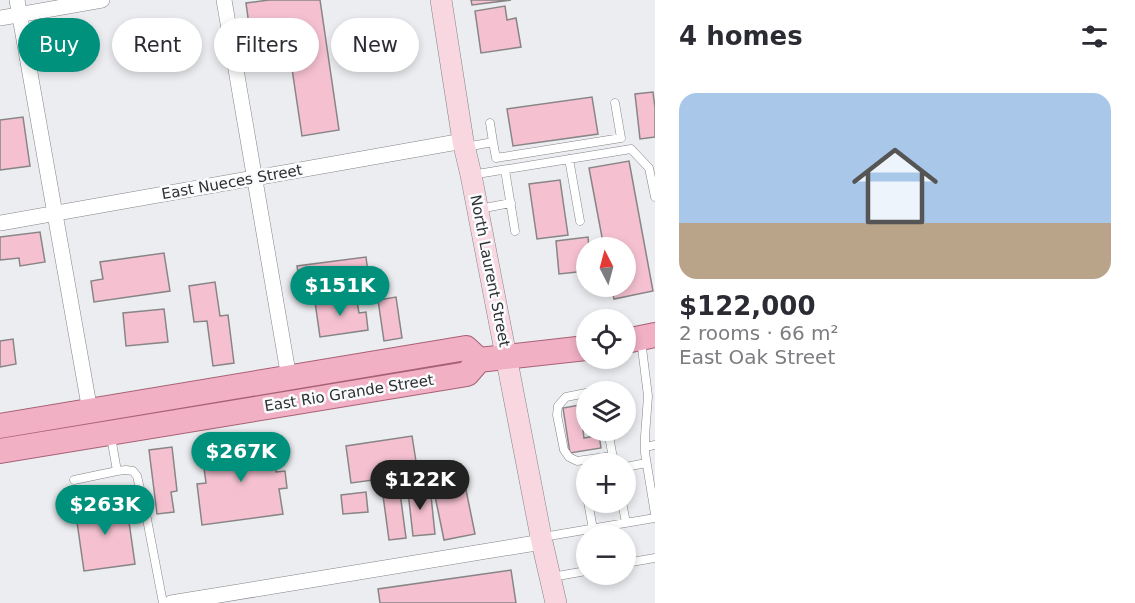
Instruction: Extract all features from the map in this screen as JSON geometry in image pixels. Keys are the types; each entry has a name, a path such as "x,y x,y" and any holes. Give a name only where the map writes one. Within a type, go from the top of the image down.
{"main road":[{"name":"North Laurent Street","path":"441,0 464,144 556,603"},
{"name":"East Rio Grande Street","path":"0,426 466,348 479,360"},
{"name":"East Rio Grande Street","path":"0,451 467,374 479,360 576,349"},
{"name":"North Laurent Street","path":"542,540 550,603"}],"street":[{"path":"0,18 19,7 102,0"},
{"path":"224,0 289,378"},
{"path":"19,7 90,411"},
{"name":"East Nueces Street","path":"0,223 464,144"},
{"path":"171,603 542,540"}],"lane":[{"path":"490,123 496,158 621,138 615,103"},
{"path":"464,144 493,142"},
{"path":"471,176 632,149 650,168 655,197"},
{"path":"569,159 580,221"},
{"path":"505,170 515,231"},
{"path":"478,209 511,203"},
{"path":"615,525 655,516 652,483 646,463 648,396 640,338"},
{"path":"576,395 566,397 558,406 557,415 564,450 569,458 576,461"},
{"path":"110,433 117,471"},
{"path":"645,447 655,445"},
{"path":"636,465 646,463"},
{"path":"74,480 126,470 133,471 137,476 163,603"},
{"path":"624,513 626,523"},
{"path":"542,540 576,533"},
{"path":"636,561 655,558"},
{"path":"550,578 576,573"}],"building":[{"path":"269,0 320,0 339,130 302,136 292,72 319,72 319,18 248,18 246,3"},
{"path":"471,0 511,0 472,5"},
{"path":"505,6 507,20 516,18 521,47 481,53 475,11"},
{"path":"653,92 655,137 640,139 635,94"},
{"path":"592,97 598,134 513,146 507,109"},
{"path":"23,117 30,166 0,170 0,120"},
{"path":"629,161 653,291 636,294 636,237 602,237 589,168"},
{"path":"560,180 568,235 537,239 529,184"},
{"path":"40,232 45,262 20,266 19,258 0,260 0,237"},
{"path":"576,238 576,272 559,274 556,241"},
{"path":"164,253 170,291 94,302 91,281 103,279 100,262"},
{"path":"366,257 370,288 309,296 307,279 299,280 297,266"},
{"path":"215,282 220,316 228,315 234,363 213,366 207,321 194,322 189,286"},
{"path":"356,296 359,313 366,312 368,330 320,337 315,302"},
{"path":"396,297 402,338 384,341 378,300"},
{"path":"164,309 168,342 126,346 123,313"},
{"path":"13,339 16,364 0,367 0,341"},
{"path":"576,406 576,441 600,441 601,448 570,453 563,408"},
{"path":"412,436 418,474 351,483 346,446"},
{"path":"272,438 276,472 285,471 287,488 279,489 283,514 202,525 197,484 206,483 204,468 213,467 211,446"},
{"path":"172,447 177,491 171,492 174,512 157,514 149,450"},
{"path":"421,481 423,497 431,496 435,534 413,536 407,483"},
{"path":"399,485 406,538 389,540 382,488"},
{"path":"465,485 475,534 444,540 434,491"},
{"path":"366,492 368,512 343,514 341,495"},
{"path":"126,501 135,564 84,571 75,508"},
{"path":"511,570 516,603 380,603 378,589"}]}
